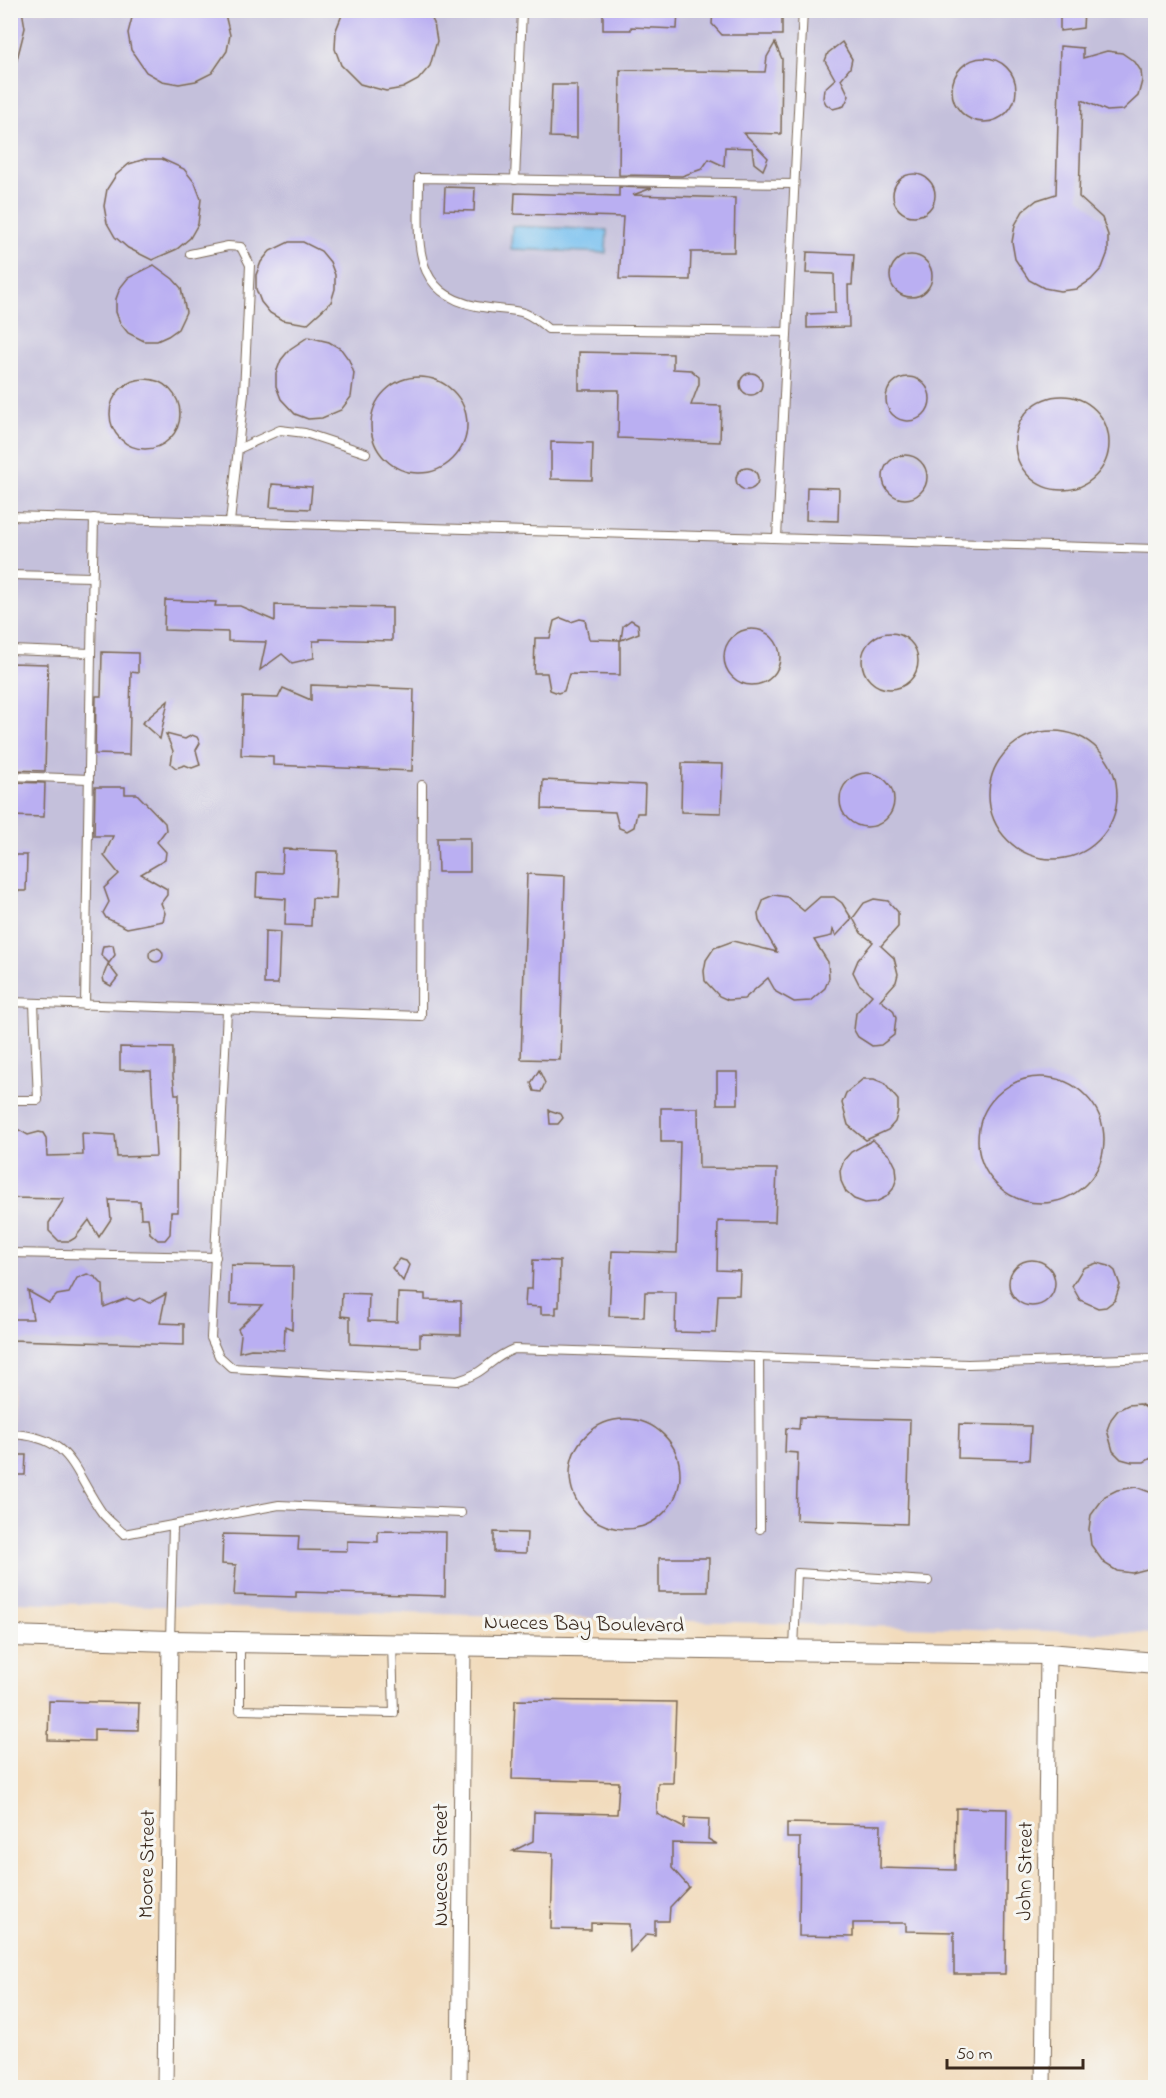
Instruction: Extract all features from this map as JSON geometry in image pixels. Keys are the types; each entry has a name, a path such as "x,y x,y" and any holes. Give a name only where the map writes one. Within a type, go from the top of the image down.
{"street":[{"name":"Nueces Bay Boulevard","path":"10,1636 170,1641 1048,1654 1155,1663"},
{"name":"Moore Street","path":"165,2088 170,1641"},
{"name":"Nueces Street","path":"459,2088 463,1644"},
{"name":"John Street","path":"1043,2088 1048,1654"}],"lane":[{"path":"515,180 522,10"},
{"path":"777,538 803,10"},
{"path":"787,332 548,329 530,313 464,305 443,294 433,283 421,259 419,178 794,184"},
{"path":"190,254 228,246 241,247 250,265 244,393 230,522"},
{"path":"238,449 280,430 305,434 366,453"},
{"path":"10,516 1155,549"},
{"path":"85,1005 94,518"},
{"path":"10,575 92,577"},
{"path":"10,650 91,653"},
{"path":"10,776 89,778"},
{"path":"10,1002 421,1016 422,784"},
{"path":"10,1100 38,1100 34,1003"},
{"path":"227,1010 211,1338 219,1356 232,1368 457,1381 474,1376 489,1367 496,1356 514,1349 968,1364 1155,1358"},
{"path":"10,1253 216,1257"},
{"path":"759,1357 760,1529"},
{"path":"10,1434 32,1435 55,1443 78,1469 104,1515 124,1533 279,1505 461,1513"},
{"path":"170,1641 173,1525"},
{"path":"794,1651 797,1573 928,1581"},
{"path":"240,1642 240,1710 394,1713 392,1643"},
{"path":"10,1735 10,1804"}],"shaded area":[{"path":"11,11 1155,11 1155,1634 11,1602"}],"water":[{"path":"512,226 607,230 606,253 511,249"}],"building":[{"path":"10,10 22,10 25,28 14,71 10,70"},
{"path":"134,10 224,10 230,35 227,51 212,73 196,81 179,84 162,81 146,72 131,50 128,33"},
{"path":"344,10 427,10 434,23 437,41 430,66 418,80 403,88 386,91 360,84 341,65 335,49 336,30"},
{"path":"603,10 678,10 677,29 631,27 631,30 603,30"},
{"path":"713,10 782,10 782,35 722,35 712,24"},
{"path":"1060,10 1084,10 1083,28 1060,31"},
{"path":"842,42 852,59 850,68 841,79 849,96 844,106 833,109 826,104 823,98 824,89 835,79 825,61 828,53"},
{"path":"775,43 782,59 781,134 744,133 768,158 763,170 754,163 752,148 725,147 724,166 709,159 702,169 682,176 619,175 620,70 765,72 767,57"},
{"path":"1060,46 1083,48 1083,58 1107,51 1122,53 1135,62 1141,71 1142,81 1138,96 1123,110 1107,111 1082,100 1079,197 1102,218 1108,235 1108,252 1102,268 1091,280 1077,289 1060,291 1044,288 1029,280 1015,259 1012,242 1015,225 1023,211 1037,200 1056,194"},
{"path":"984,58 1002,63 1007,67 1011,72 1016,90 1011,108 1007,113 1002,117 984,122 966,117 961,113 957,108 952,90 957,72 961,67 966,63"},
{"path":"552,85 577,85 577,138 550,137"},
{"path":"145,159 162,159 184,169 195,183 201,199 198,224 190,238 177,249 152,260 128,248 115,237 107,223 104,206 107,189 116,175 129,164"},
{"path":"914,174 922,175 929,180 934,187 934,203 929,210 922,215 914,216 906,215 899,210 894,203 893,195 894,187 899,180 906,175"},
{"path":"445,187 475,188 474,211 444,210"},
{"path":"619,187 652,188 633,195 735,198 734,252 691,252 690,280 619,279 623,217 514,214 515,193 619,196"},
{"path":"289,242 303,242 321,251 330,262 335,275 335,289 331,302 307,324 282,320 270,313 261,302 256,289 256,275 261,262 270,251"},
{"path":"807,252 854,254 852,285 848,285 849,327 807,328 807,314 835,313 834,274 806,273"},
{"path":"911,255 926,261 932,276 926,291 911,297 896,291 890,276 896,261"},
{"path":"154,265 181,288 186,312 178,329 168,336 157,341 144,341 128,333 120,323 116,312 116,299 120,288 128,278"},
{"path":"308,337 329,342 341,349 354,373 351,397 341,410 322,418 308,419 295,414 281,399 276,386 276,373 281,360 290,349"},
{"path":"579,352 673,354 673,369 691,370 699,377 699,384 691,405 721,406 720,442 618,438 619,390 579,390"},
{"path":"751,373 759,376 762,384 759,392 751,395 743,392 740,384 743,376"},
{"path":"419,377 437,381 453,391 463,407 467,425 463,443 453,459 437,469 419,473 401,469 385,459 375,443 371,425 375,407 385,391 401,381"},
{"path":"908,377 924,383 930,399 924,415 908,421 892,415 886,399 892,383"},
{"path":"145,379 164,385 174,395 180,414 174,433 164,443 145,449 126,443 116,433 110,414 116,395 126,385"},
{"path":"1062,396 1080,399 1095,410 1106,425 1109,443 1106,461 1095,476 1080,487 1062,490 1044,487 1029,476 1018,461 1015,443 1018,425 1029,410 1044,399"},
{"path":"551,442 593,443 592,480 551,479"},
{"path":"905,455 921,461 927,477 921,493 905,499 889,493 883,477 889,461"},
{"path":"747,468 755,471 758,479 755,487 747,490 739,487 736,479 739,471"},
{"path":"272,484 312,487 310,509 270,507"},
{"path":"807,487 839,488 838,521 806,520"},
{"path":"165,600 216,602 215,606 240,606 275,621 275,605 392,608 392,641 320,639 320,641 313,641 314,658 292,663 282,654 260,670 266,642 228,641 228,632 164,630"},
{"path":"561,618 571,622 585,620 589,639 620,640 620,675 569,674 564,691 558,693 550,690 547,673 534,673 535,638 550,638 554,621"},
{"path":"631,620 638,624 639,633 621,640 623,626"},
{"path":"752,629 763,631 772,637 778,646 780,657 778,668 772,677 763,683 752,685 741,683 732,677 726,668 724,657 726,646 732,637 741,631"},
{"path":"890,633 901,635 910,641 916,650 918,661 916,672 910,681 901,687 890,689 879,687 870,681 864,672 862,661 864,650 870,641 879,635"},
{"path":"102,652 138,653 138,673 131,672 129,755 95,754 96,696 101,696"},
{"path":"10,663 48,664 45,771 10,770"},
{"path":"311,685 414,689 412,771 273,765 273,756 241,755 243,697 278,698 283,688 311,700"},
{"path":"168,701 160,739 142,723"},
{"path":"1053,731 1078,736 1098,750 1112,770 1117,795 1112,820 1098,840 1078,854 1053,859 1028,854 1008,840 994,820 989,795 994,770 1008,750 1028,736"},
{"path":"166,734 185,739 192,735 197,737 200,743 196,750 200,765 192,768 185,765 176,768 171,764 173,751"},
{"path":"682,763 723,764 721,813 681,812"},
{"path":"867,773 877,775 886,781 892,790 894,800 892,810 886,819 877,825 867,827 857,825 848,819 842,810 840,800 842,790 848,781 857,775"},
{"path":"543,780 645,785 644,813 637,813 634,827 627,831 619,828 615,812 542,809"},
{"path":"10,782 45,783 44,817 10,816"},
{"path":"95,787 125,787 125,794 137,794 165,823 166,830 157,842 166,852 165,860 141,874 167,889 167,895 161,903 165,913 163,921 127,928 106,918 103,913 109,902 104,888 119,874 104,856 113,836 94,836"},
{"path":"437,838 470,838 470,872 438,872"},
{"path":"283,849 338,851 336,899 312,898 311,926 285,925 286,899 256,897 257,872 282,873"},
{"path":"10,855 27,855 26,891 10,891"},
{"path":"527,874 565,876 560,1060 521,1059"},
{"path":"774,895 787,897 804,911 820,897 834,897 842,903 852,919 836,936 833,930 832,936 814,940 828,962 829,978 825,988 810,1001 794,1002 776,992 768,978 744,999 728,1000 719,996 705,981 706,960 714,948 733,941 777,952 759,921 758,914 764,899"},
{"path":"874,899 888,901 898,912 898,927 881,946 894,958 898,974 896,982 880,1000 893,1010 896,1018 894,1035 881,1045 872,1046 858,1037 854,1030 856,1013 872,995 859,984 853,972 858,960 873,942 861,933 853,918 864,903"},
{"path":"265,931 280,932 278,984 264,984"},
{"path":"113,945 115,955 109,963 101,955 103,946"},
{"path":"153,948 159,948 163,955 159,962 153,962 149,958 149,952"},
{"path":"108,964 118,977 111,986 104,982 103,977"},
{"path":"120,1047 173,1048 175,1094 179,1094 178,1212 171,1212 170,1234 165,1240 158,1240 150,1233 148,1218 141,1218 140,1201 109,1200 111,1219 99,1237 89,1220 75,1238 70,1241 59,1241 49,1231 49,1223 64,1199 10,1198 10,1125 28,1135 43,1133 46,1138 47,1156 83,1155 82,1133 115,1135 117,1157 156,1156 151,1071 120,1070"},
{"path":"539,1070 545,1083 541,1092 534,1091 531,1083"},
{"path":"717,1072 738,1072 738,1104 717,1104"},
{"path":"1041,1077 1065,1081 1086,1095 1100,1116 1104,1140 1100,1164 1086,1185 1065,1199 1041,1203 1017,1199 996,1185 982,1164 978,1140 982,1116 996,1095 1017,1081"},
{"path":"863,1079 874,1079 884,1083 898,1100 895,1122 888,1130 866,1140 848,1125 842,1103 846,1093"},
{"path":"661,1108 698,1108 699,1168 777,1169 775,1222 718,1221 717,1270 740,1271 739,1295 718,1295 716,1333 675,1332 676,1292 645,1292 644,1317 609,1316 612,1251 677,1253 680,1142 661,1142"},
{"path":"549,1110 561,1114 563,1118 558,1124 550,1124"},
{"path":"873,1140 891,1157 896,1167 897,1178 893,1189 886,1197 876,1202 865,1203 854,1199 846,1192 840,1171 844,1160 851,1152"},
{"path":"399,1259 406,1261 409,1265 403,1281 392,1268"},
{"path":"533,1260 560,1261 559,1307 556,1307 556,1314 541,1314 541,1307 525,1306 526,1289 532,1289"},
{"path":"1032,1260 1048,1267 1055,1283 1048,1299 1032,1306 1016,1299 1009,1283 1016,1267"},
{"path":"1097,1263 1109,1266 1115,1271 1120,1285 1115,1300 1106,1307 1098,1308 1080,1300 1072,1286 1083,1268"},
{"path":"231,1265 293,1266 292,1329 285,1326 284,1350 251,1349 239,1352 241,1335 238,1329 262,1305 230,1304"},
{"path":"87,1274 95,1277 103,1285 104,1307 127,1298 134,1301 140,1298 149,1303 166,1294 160,1323 184,1324 184,1345 10,1340 10,1319 33,1319 28,1291 49,1303 57,1295 69,1293 77,1278"},
{"path":"342,1293 369,1294 368,1321 397,1322 398,1293 425,1294 425,1300 461,1301 461,1335 420,1334 420,1347 350,1344 350,1317 341,1316"},
{"path":"1140,1404 1155,1413 1155,1456 1144,1462 1132,1462 1121,1459 1113,1451 1107,1430 1118,1410 1128,1405"},
{"path":"800,1417 910,1420 907,1524 796,1520 798,1453 785,1452 786,1428 799,1429"},
{"path":"625,1419 646,1423 664,1435 676,1453 680,1474 676,1495 664,1513 646,1525 625,1529 604,1525 586,1513 574,1495 570,1474 574,1453 586,1435 604,1423"},
{"path":"959,1424 1031,1426 1029,1460 958,1458"},
{"path":"10,1455 26,1455 25,1475 10,1475"},
{"path":"1136,1487 1155,1494 1155,1567 1132,1573 1117,1571 1104,1563 1091,1545 1089,1529 1091,1515 1105,1496 1117,1490"},
{"path":"378,1531 446,1532 445,1596 296,1592 296,1597 234,1595 236,1565 222,1564 223,1534 299,1536 298,1550 347,1551 347,1541 378,1542"},
{"path":"494,1532 527,1533 526,1553 494,1552"},
{"path":"659,1558 709,1558 708,1592 659,1592"},
{"path":"515,1700 676,1702 673,1783 658,1783 657,1814 684,1828 685,1818 709,1819 708,1839 717,1844 672,1843 672,1868 689,1887 670,1907 669,1921 655,1921 655,1935 647,1934 630,1952 629,1924 591,1923 591,1930 551,1929 553,1853 513,1851 533,1841 534,1812 617,1814 619,1782 512,1779"},
{"path":"49,1701 139,1703 138,1730 94,1729 94,1741 48,1740"},
{"path":"956,1808 1007,1809 1005,1974 954,1974 954,1932 906,1931 906,1923 853,1923 853,1937 799,1936 800,1838 787,1838 787,1823 881,1825 880,1868 955,1870"}]}
